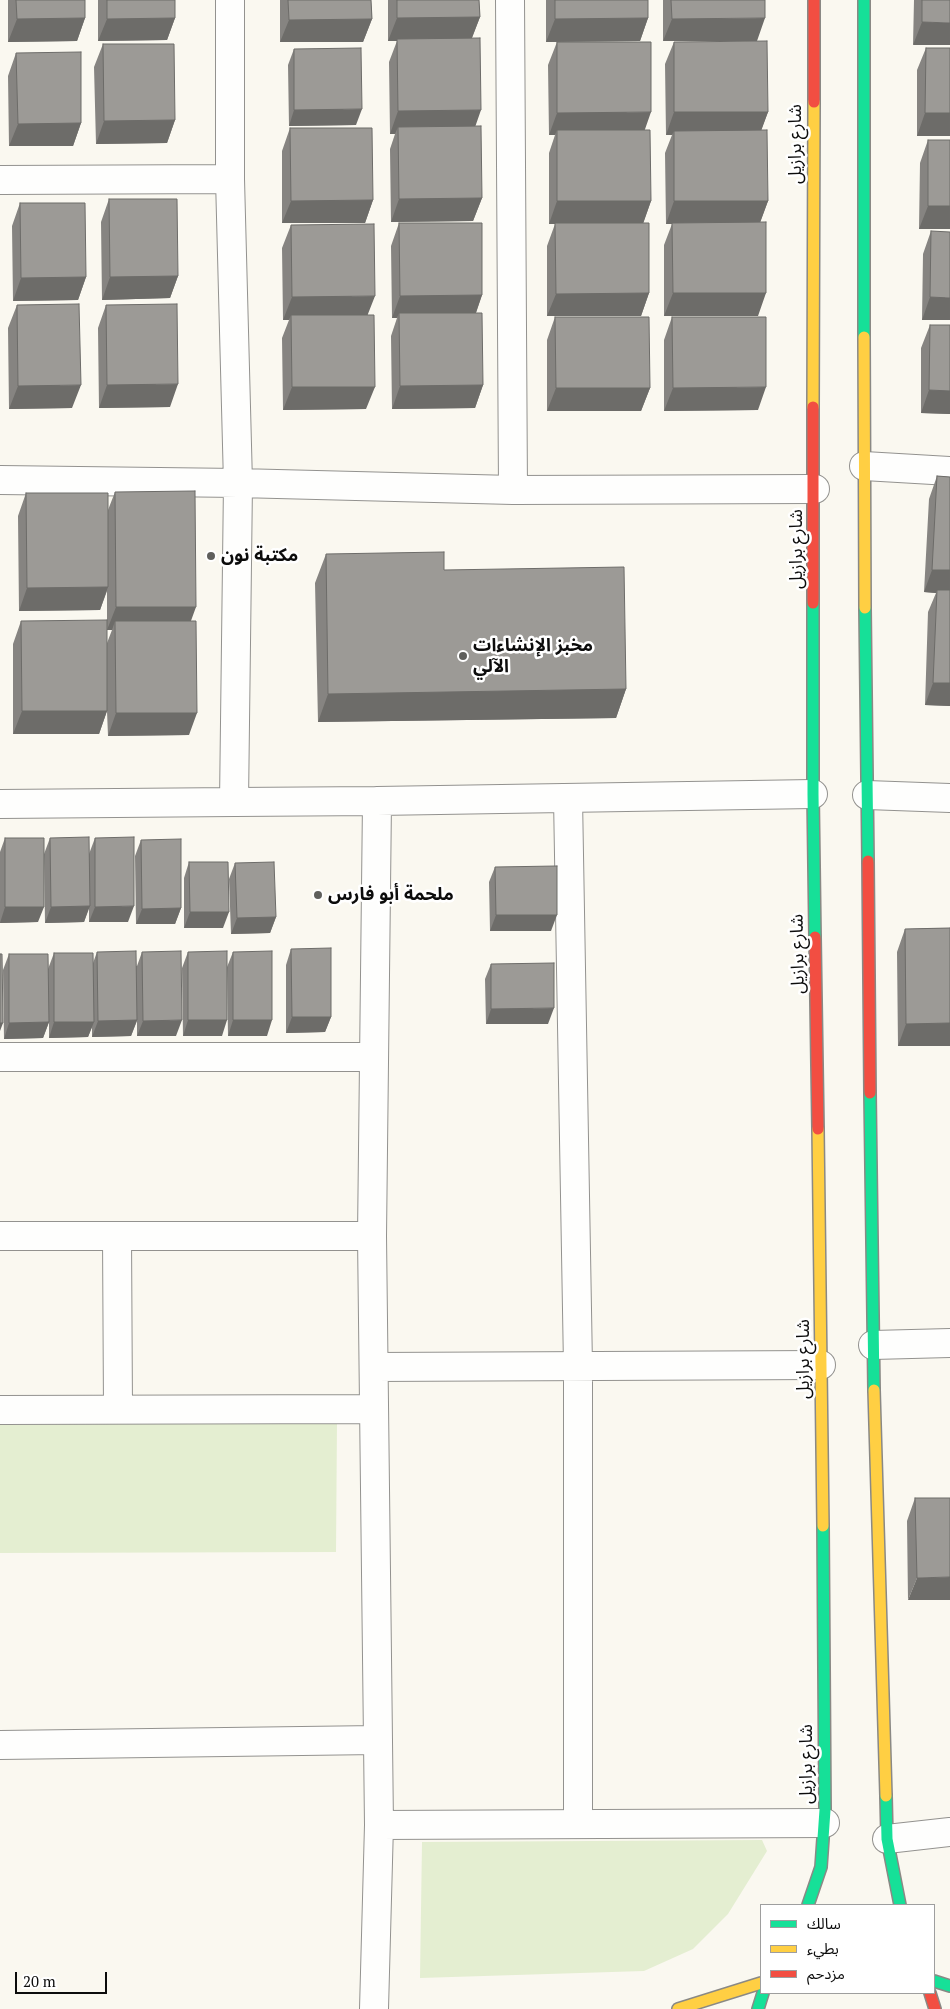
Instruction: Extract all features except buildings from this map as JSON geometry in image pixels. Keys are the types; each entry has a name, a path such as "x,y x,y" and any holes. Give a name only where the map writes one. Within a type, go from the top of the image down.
{"main road":[{"name":"شارع برازيل","path":"808,1904 821,1867 824,1823 821,1364 813,794 814,0"},
{"path":"864,0 864,466 873,1344 887,1839 900,1904"},
{"path":"935,1980 950,1986"},
{"path":"678,2009 760,1983"},
{"path":"758,2009 763,1994"},
{"path":"930,1994 935,2009"}],"street":[{"path":"230,0 230,179 238,483 234,802"},
{"path":"510,0 514,490"},
{"path":"0,180 230,179"},
{"path":"864,466 950,472"},
{"path":"0,480 238,483 514,490 814,488"},
{"path":"0,804 377,801 813,794"},
{"path":"867,795 950,798"},
{"path":"568,798 578,1366 578,1824"},
{"path":"374,2009 379,1825 372,1236 377,801"},
{"path":"0,1057 374,1057"},
{"path":"0,1236 372,1236"},
{"path":"117,1236 118,1409"},
{"path":"873,1344 950,1343"},
{"path":"374,1366 821,1364"},
{"path":"0,1410 374,1409"},
{"path":"0,1745 377,1740"},
{"path":"379,1825 824,1823"},
{"path":"887,1839 950,1832"}],"green space":[{"path":"337,1422 336,1552 0,1553 0,1425"},
{"path":"762,1840 767,1851 728,1914 693,1949 644,1971 420,1978 422,1842"}],"traffic: fast":[{"path":"864,0 864,337"},
{"path":"813,603 815,937"},
{"path":"865,608 868,861"},
{"path":"870,1093 874,1390"},
{"path":"808,1904 821,1867 825,1810 823,1526"},
{"path":"886,1796 887,1839 900,1904"},
{"path":"935,1981 950,1986"},
{"path":"758,2009 763,1994"}],"traffic: slow":[{"path":"813,407 814,102"},
{"path":"864,337 865,608"},
{"path":"818,1129 823,1526"},
{"path":"874,1390 886,1796"},
{"path":"678,2009 760,1983"}],"traffic: jam":[{"path":"814,0 814,102"},
{"path":"813,407 813,603"},
{"path":"868,861 870,1093"},
{"path":"815,937 818,1129"},
{"path":"930,1994 935,2009"}],"place":[{"name":"مكتبة نون","path":"211,556"},
{"name":"مخبز الإنشاءات الآلي","path":"463,656"},
{"name":"ملحمة أبو فارس","path":"318,895"}]}
